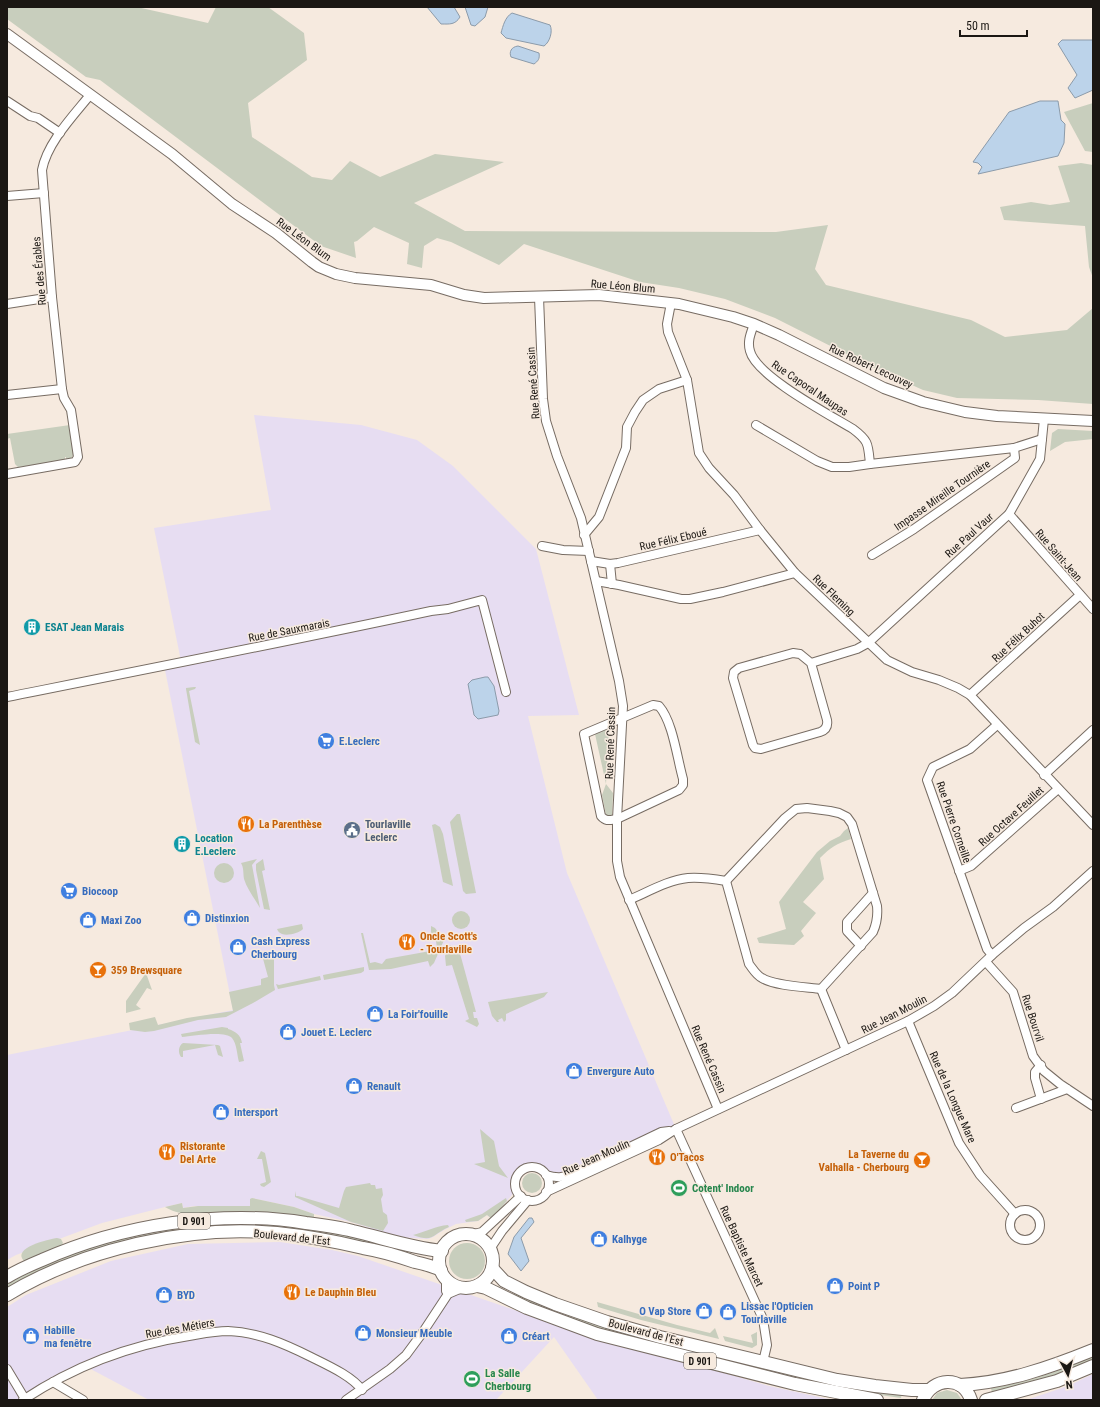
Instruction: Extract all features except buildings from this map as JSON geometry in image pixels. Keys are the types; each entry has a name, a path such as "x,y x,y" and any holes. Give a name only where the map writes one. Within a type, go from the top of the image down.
{"main road":[{"name":"Boulevard de l'Est","path":"7,1277 61,1252 110,1236 139,1229 177,1223 225,1219 258,1219 304,1222 352,1231 426,1250 442,1251"},
{"name":"Boulevard de l'Est","path":"7,1295 26,1284 65,1266 105,1252 189,1234 221,1232 276,1233 331,1240 385,1252 444,1275"},
{"path":"461,1235 478,1237 485,1242 490,1249 493,1261 492,1268 484,1281 477,1286 462,1288 453,1285 444,1275 440,1264 442,1251 446,1244 453,1238 461,1235"},
{"name":"Boulevard de l'Est","path":"492,1268 504,1281 526,1292 607,1322 660,1337 859,1384 912,1390 926,1395"},
{"name":"Boulevard de l'Est","path":"477,1286 486,1288 527,1308 597,1334 795,1384 877,1400"},
{"path":"926,1395 934,1385 940,1383 947,1382 960,1385 982,1383 1031,1372 1093,1350"},
{"path":"986,1400 1056,1381 1093,1366"},
{"path":"960,1385 968,1393 971,1400"}],"street":[{"name":"Rue Léon Blum","path":"7,34 172,154 232,204 276,233 312,262 327,270 356,278 431,285 464,295 484,298 599,295 670,303"},
{"name":"Rue des Érables","path":"7,474 75,462 78,457 71,410 64,398 62,389 52,297 42,170 44,159 60,133 90,95"},
{"path":"7,101 30,116 38,118 60,133"},
{"path":"7,196 44,192"},
{"path":"7,304 52,297"},
{"name":"Rue René Cassin","path":"539,297 543,399 546,422 578,512 589,551 619,681 623,706 617,819 617,861 620,877 718,1109"},
{"name":"Rue Robert Lecouvey","path":"670,303 733,317 754,324 779,334 884,388 922,402 965,412 997,416 1093,421"},
{"name":"Rue Fleming","path":"670,303 668,332 687,380 699,453 734,495 760,530 795,573 887,660 912,672 939,680 958,688 970,695 1044,775 1093,825"},
{"name":"Rue Caporal Maupas","path":"754,324 749,336 750,351 758,364 782,386 853,429 864,438 868,448 870,464"},
{"path":"584,535 599,517 626,448 627,427 635,412 643,400 659,389 687,380"},
{"path":"7,394 62,389"},
{"name":"Rue Paul Vaur","path":"811,663 857,649 868,642 1009,514 1040,460 1044,419"},
{"path":"756,425 817,461 832,467 849,467 1014,448 1042,439"},
{"name":"Impasse Mireille Tournière","path":"872,555 914,529 1015,458 1014,448"},
{"name":"Rue Saint-Jean","path":"1009,514 1093,609"},
{"name":"Rue Félix Eboué","path":"591,561 610,564 618,563 760,530"},
{"path":"542,546 563,550 589,551"},
{"path":"610,564 612,584"},
{"path":"596,581 681,599 690,599 795,573"},
{"name":"Rue Félix Buhot","path":"970,695 1080,595"},
{"name":"Rue de Sauxmarais","path":"7,696 281,643 431,611 448,609 482,600 506,692"},
{"path":"793,653 798,653 811,663 828,724 826,729 761,749 755,748 733,678 734,672 739,668 793,653"},
{"path":"653,705 659,706 664,712 684,779 683,785 679,790 617,819 608,821 604,820 601,816 584,734 623,718 653,705"},
{"name":"Rue Pierre Corneille","path":"992,955 987,949 928,784 929,776 933,767 970,749 997,725"},
{"path":"1044,775 1093,730"},
{"name":"Rue Octave Feuillet","path":"959,871 971,866 1058,789"},
{"path":"726,881 785,818 796,809 807,808 830,811 847,817 852,824 878,910 877,925 861,946 821,989"},
{"name":"Rue Jean Moulin","path":"676,1129 662,1132 564,1177 546,1175 540,1169 529,1167 520,1171 516,1178 516,1190 524,1198 536,1200 546,1192 659,1140 676,1129 908,1021 945,998 992,955 1024,928 1053,907 1093,871"},
{"path":"629,900 668,883 686,878 703,878 726,881"},
{"path":"726,881 749,964 754,971 762,978 773,982 821,989"},
{"path":"861,946 847,931 847,922 873,893"},
{"name":"Rue Bourvil","path":"986,962 1013,992 1033,1056 1044,1071 1067,1089 1093,1106"},
{"path":"821,989 846,1050"},
{"name":"Rue de la Longue Mare","path":"908,1021 959,1143 980,1175 1015,1214"},
{"path":"1041,1065 1034,1072 1041,1099"},
{"path":"1016,1108 1067,1089"},
{"name":"Rue Baptiste Marcet","path":"676,1129 763,1319 767,1345 763,1362"},
{"path":"546,1175 548,1183 546,1192"},
{"name":"Rue Jean Moulin","path":"470,1235 482,1232 524,1198"},
{"name":"Rue Jean Moulin","path":"490,1249 524,1198"},
{"path":"444,1275 446,1291 448,1294"},
{"path":"346,1400 390,1369 406,1355 448,1294 462,1288"},
{"name":"Rue des Métiers","path":"24,1399 85,1366 138,1347 168,1339 228,1331 253,1335 282,1343 317,1360 356,1382 362,1390"},
{"path":"7,1369 24,1399"},
{"path":"53,1382 83,1400"}],"shaded area":[{"path":"254,415 361,425 417,440 453,466 536,549 579,715 528,716 567,873 676,1129 564,1177 544,1172 535,1167 524,1168 520,1171 516,1178 516,1190 492,1219 487,1215 478,1221 456,1224 428,1239 397,1237 351,1222 252,1198 250,1206 194,1206 183,1208 182,1203 165,1207 102,1223 16,1255 7,1260 7,1055 233,1010 164,665 181,661 154,528 271,510"},
{"path":"280,1242 332,1250 358,1256 558,1325 769,1386 833,1400 598,1400 554,1337 496,1400 149,1400 85,1366 23,1400 7,1400 7,1307 26,1295 111,1261 188,1244"},
{"path":"1093,1374 1093,1400 1026,1400 1068,1386"}],"green space":[{"path":"7,7 137,7 208,23 216,7 268,7 304,33 307,60 248,103 252,137 312,177 332,180 350,161 380,177 435,154 504,162 414,203 465,231 776,232 828,225 815,269 826,285 971,320 1005,337 1067,330 1093,308 1093,404 1038,400 957,398 923,390 872,367 775,318 725,299 679,288 640,282 524,244 499,265 451,242 437,238 424,246 422,268 407,264 409,243 374,227 354,242 356,258 321,246 100,80 86,77 7,19"},
{"path":"1093,103 1093,152 1085,151 1064,112"},
{"path":"1081,163 1093,165 1093,278 1089,267 1085,226 1004,220 1000,207 1031,202 1050,205 1070,202 1058,166"},
{"path":"70,425 74,452 70,459 66,461 65,457 65,461 18,467 15,464 10,438 7,439 7,434"},
{"path":"1058,429 1093,431 1093,439 1065,442 1050,451 1052,433"},
{"path":"196,687 195,689 189,691 200,745 195,742 186,689"},
{"path":"609,728 606,784 595,734"},
{"path":"606,784 613,793 611,817 606,815 602,795"},
{"path":"457,814 460,814 476,893 466,894 463,891 450,822"},
{"path":"435,824 440,827 443,834 453,886 443,882 432,825"},
{"path":"848,828 851,839 834,846 820,858 824,879 803,902 816,913 801,931 804,936 794,945 759,943 757,938 786,929 779,902 817,852 830,841 840,836"},
{"path":"257,859 252,865 260,908 245,883 241,863"},
{"path":"263,859 265,870 262,871 270,910 264,909 256,870 256,864"},
{"path":"224,863 231,866 234,873 231,880 224,883 217,880 214,873 217,866"},
{"path":"457,911 465,911 470,916 468,927 465,929 457,929 452,924 452,916"},
{"path":"302,924 303,929 293,934 282,934 279,933 277,929"},
{"path":"431,926 435,928 444,940 434,963 430,967 428,961 391,969 369,970 361,933 363,933 370,963 375,962 382,964 386,959 436,950 435,934 431,934"},
{"path":"450,945 459,952 461,957 476,1012 473,1012 474,1018 477,1018 479,1024 477,1027 465,1021 469,1019 452,965 446,966 445,956"},
{"path":"262,955 274,959 275,990 253,1003 226,1017 198,1020 154,1031 145,1032 130,1030 129,1023 155,1017 158,1025 187,1018 233,1011 229,992 261,985 261,979 268,977"},
{"path":"364,967 364,971 361,973 324,980 323,975"},
{"path":"146,973 152,990 147,988 136,1005 141,1009 126,1013 126,1001"},
{"path":"320,976 321,980 278,989 276,984 279,985"},
{"path":"548,992 544,997 506,1014 506,1020 504,1022 502,1018 498,1020 499,1022 497,1022 492,1016 488,1002"},
{"path":"222,1027 228,1028 239,1036 242,1043 240,1043 244,1061 239,1062 235,1043 229,1036 223,1034 208,1034 182,1037 181,1034"},
{"path":"183,1043 218,1045 220,1046 223,1057 218,1055 215,1045 183,1051 183,1057 181,1057 179,1050"},
{"path":"480,1129 494,1141 499,1166 508,1178 474,1164 485,1162"},
{"path":"261,1151 265,1153 271,1182 264,1187 260,1184 266,1182 262,1159 257,1159"},
{"path":"532,1173 539,1176 542,1183 539,1190 532,1193 525,1190 522,1183 525,1176"},
{"path":"370,1183 371,1185 375,1185 376,1189 382,1188 383,1195 381,1199 383,1212 387,1215 388,1223 383,1231 351,1222 295,1197 295,1191 296,1196 339,1208 346,1187"},
{"path":"252,1198 294,1207 314,1214 314,1218 254,1212 184,1214 165,1207 182,1203 183,1208 198,1206 250,1206 250,1199"},
{"path":"506,1198 507,1201 492,1219 487,1215 478,1221 466,1222 465,1220 482,1214"},
{"path":"216,1224 275,1224 340,1233 391,1247 390,1249 186,1230 7,1289 7,1283 84,1249 124,1237 165,1229"},
{"path":"448,1225 449,1227 429,1238 413,1235 439,1227"},
{"path":"57,1238 61,1239 63,1243 60,1247 24,1261 21,1256 27,1248 33,1245"},
{"path":"471,1243 480,1248 484,1254 484,1268 480,1274 471,1279 463,1279 454,1274 450,1268 449,1257 454,1248 460,1244"},
{"path":"513,1293 557,1310 902,1393 901,1398 838,1389 610,1333 555,1314 512,1295"},
{"path":"597,1302 710,1333 715,1328 719,1339 641,1320 598,1307"},
{"path":"757,1332 757,1345 752,1348 725,1341 723,1336 753,1343 751,1335"},
{"path":"1093,1355 1093,1360 1048,1379 992,1393 991,1388 1044,1376"},
{"path":"947,1390 957,1393 962,1400 932,1400 937,1393"}],"water":[{"path":"427,7 454,7 460,17 454,23 441,24"},
{"path":"465,7 488,7 485,17 475,26 471,25"},
{"path":"512,13 550,25 551,33 546,44 544,46 506,38 501,33 506,19"},
{"path":"1062,40 1093,40 1093,90 1075,98 1068,88 1077,75 1058,44"},
{"path":"518,46 539,53 538,61 534,64 511,57 511,50"},
{"path":"1040,101 1058,101 1061,120 1065,124 1064,143 1058,156 978,174 982,167 978,163 973,162 1009,112"},
{"path":"488,677 494,686 499,711 498,715 478,719 474,715 468,684 472,680"},
{"path":"529,1218 532,1218 534,1222 521,1238 529,1261 521,1271 508,1254 514,1237"}],"place":[{"name":"ESAT Jean Marais","path":"32,627"},
{"name":"E.Leclerc","path":"326,741"},
{"name":"La Parenthèse","path":"246,824"},
{"name":"Tourlaville Leclerc","path":"352,830"},
{"name":"Location E.Leclerc","path":"182,844"},
{"name":"Biocoop","path":"69,891"},
{"name":"Distinxion","path":"192,918"},
{"name":"Maxi Zoo","path":"88,920"},
{"name":"Oncle Scott's - Tourlaville","path":"407,942"},
{"name":"Cash Express Cherbourg","path":"238,947"},
{"name":"359 Brewsquare","path":"98,970"},
{"name":"La Foir'fouille","path":"375,1014"},
{"name":"Jouet E. Leclerc","path":"288,1032"},
{"name":"Envergure Auto","path":"574,1071"},
{"name":"Renault","path":"354,1086"},
{"name":"Intersport","path":"221,1112"},
{"name":"Ristorante Del Arte","path":"167,1152"},
{"name":"O'Tacos","path":"657,1157"},
{"name":"La Taverne du Valhalla - Cherbourg","path":"922,1160"},
{"name":"Cotent' Indoor","path":"679,1188"},
{"name":"Kalhyge","path":"599,1239"},
{"name":"Point P","path":"835,1286"},
{"name":"Le Dauphin Bleu","path":"292,1292"},
{"name":"BYD","path":"164,1295"},
{"name":"O Vap Store","path":"704,1311"},
{"name":"Lissac l'Opticien Tourlaville","path":"728,1312"},
{"name":"Monsieur Meuble","path":"363,1333"},
{"name":"Habille ma fenêtre","path":"31,1336"},
{"name":"Créart","path":"509,1336"},
{"name":"La Salle Cherbourg","path":"472,1379"}]}
